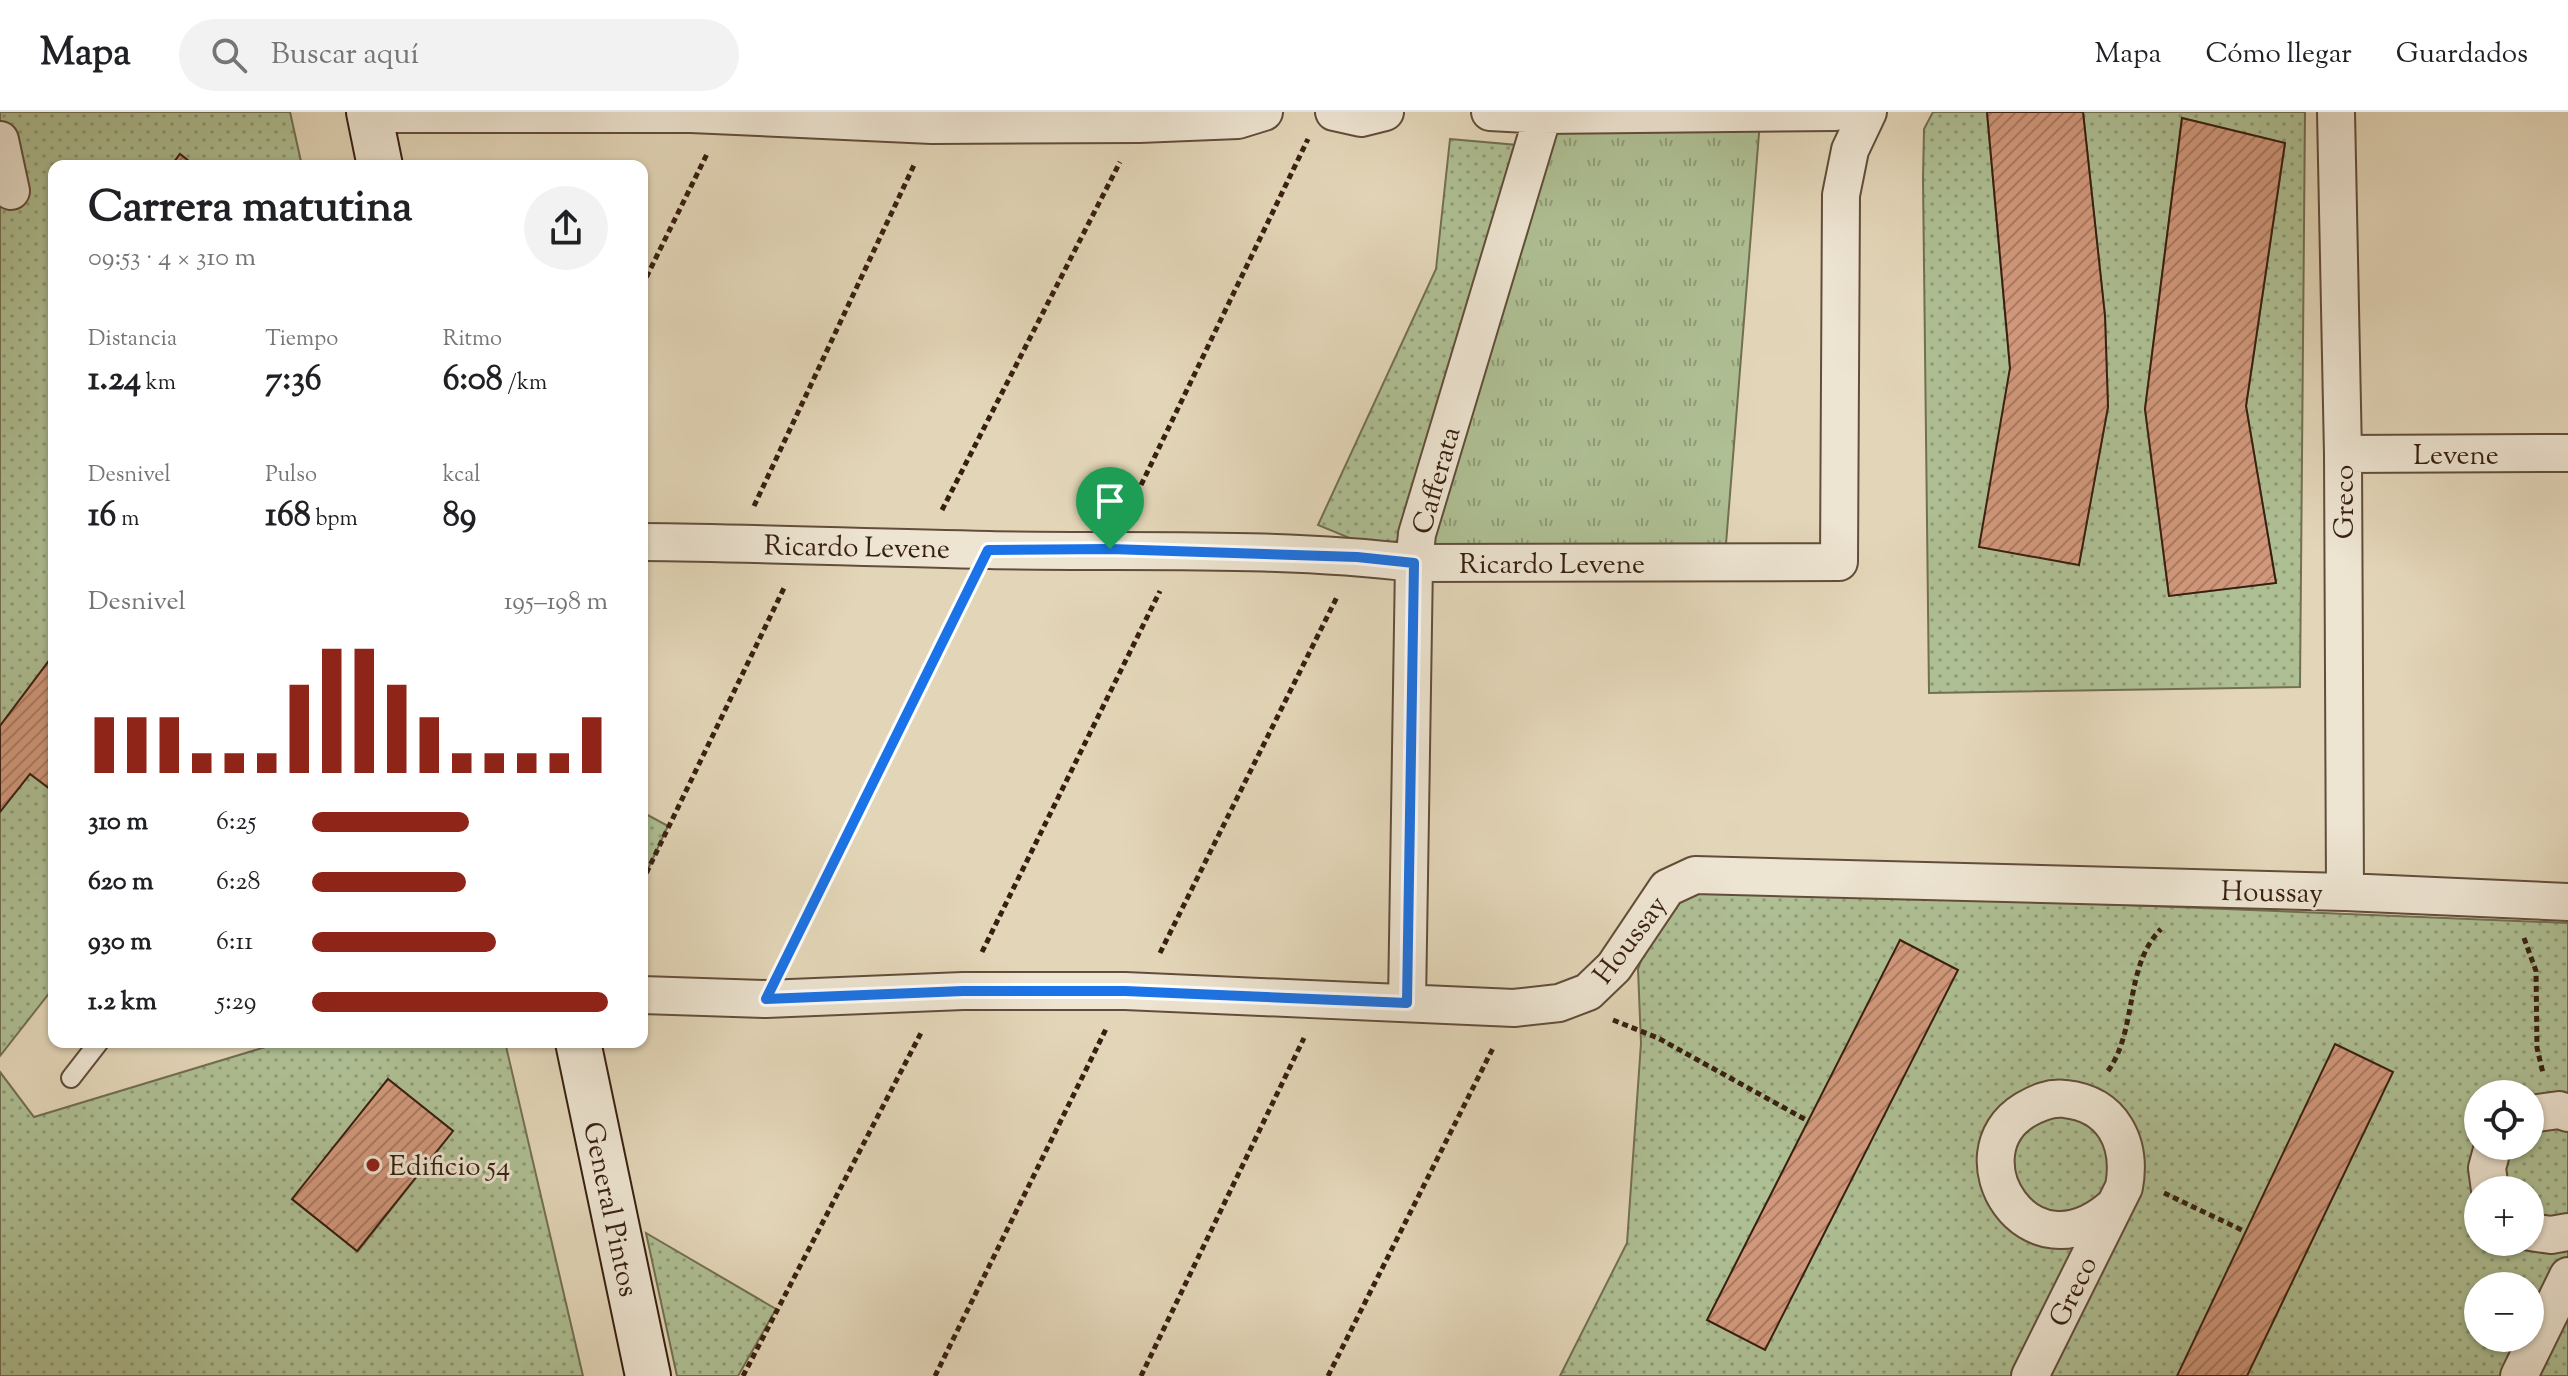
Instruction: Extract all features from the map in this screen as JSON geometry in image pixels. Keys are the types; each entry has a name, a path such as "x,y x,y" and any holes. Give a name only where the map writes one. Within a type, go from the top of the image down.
{"street":[{"path":"379,160 369,113 703,114 932,125 1139,124 1238,120 1264,112"},
{"path":"1326,121 1385,112"},
{"path":"1490,112 1543,115 1836,112"},
{"name":"Ricardo Levene","path":"648,542 924,546 988,550 1110,549 1357,557 1414,563 1839,562 1841,195 1850,150 1868,112"},
{"name":"Greco","path":"2336,112 2343,454 2345,892"},
{"name":"Cafferata","path":"1407,1003 1417,534 1543,115"},
{"path":"0,140 11,191"},
{"name":"Levene","path":"2343,454 2568,453"},
{"name":"Houssay","path":"648,995 766,999 952,993 1133,992 1514,1008 1559,1003 1588,992 1614,967 1667,888 1695,875 2345,892 2568,902"},
{"name":"General Pintos","path":"579,1048 648,1376"},
{"name":"Greco","path":"2030,1376 2124,1187 2128,1166 2125,1145 2116,1126 2100,1111 2081,1101 2060,1098 2039,1102 2020,1113 2005,1130 1997,1150 1996,1172 2002,1193 2024,1218 2055,1230 2077,1229 2098,1221 2114,1206"},
{"path":"2544,1234 2568,1232"},
{"path":"2519,1376 2568,1276"}],"lane":[{"path":"71,1078 94,1048"}],"path":[{"path":"648,269 703,114"},
{"path":"1110,549 1309,138 1326,121"},
{"path":"924,546 1139,124"},
{"path":"737,543 932,125"},
{"path":"648,870 805,545"},
{"path":"766,999 988,550"},
{"path":"743,1376 952,993 1180,551"},
{"path":"935,1376 1357,557"},
{"path":"2081,1101 2115,1062 2130,1013 2138,972 2151,939 2173,917 2213,890"},
{"path":"2492,900 2524,938 2536,971 2537,1048 2552,1112"},
{"path":"1141,1376 1321,1002"},
{"path":"1559,1003 1658,1038 1808,1121"},
{"path":"1328,1376 1514,1008"},
{"path":"2167,1193 2246,1232"}],"green space":[{"path":"0,112 290,112 301,160 188,160 180,154 176,160 48,160 48,662 0,726"},
{"path":"1933,112 1987,112 2010,368 2079,564 2108,407 2105,316 2083,112 2305,112 2300,687 1929,693 1924,129","holes":["2182,118 2285,143 2246,406 2276,583 2169,596 2145,409"]},
{"path":"1760,121 1726,544 1434,552 1426,538 1549,134"},
{"path":"1450,139 1517,145 1402,539 1376,549 1318,525 1436,269"},
{"path":"30,774 48,788 48,995 0,1056 0,812"},
{"path":"648,815 668,826 648,869"},
{"path":"1709,888 2568,923 2568,1376 1560,1376 1627,1243 1641,1043 1638,969 1651,933 1678,901"},
{"path":"262,1048 506,1048 583,1376 0,1376 0,1072 34,1117","holes":["388,1079 453,1131 358,1251 293,1200"]},
{"path":"646,1233 776,1309 738,1376 677,1376"}],"building":[{"path":"1987,112 2083,112 2105,316 2108,407 2079,565 1979,547 2010,368"},
{"path":"2182,118 2285,143 2246,406 2276,583 2169,596 2145,409"},
{"path":"48,662 48,788 30,774 0,812 0,726"},
{"path":"1900,940 1958,970 1765,1350 1707,1320"},
{"path":"2335,1044 2393,1072 2247,1376 2177,1376"},
{"name":"Edificio 54","path":"388,1079 453,1131 357,1251 292,1199"}],"place":[{"name":"Edificio 54","path":"373,1165"}],"route":[{"path":"1110,549 1357,557 1414,563 1407,1003 1321,1002 1125,991 963,991 766,999 988,550 1110,549"}]}
